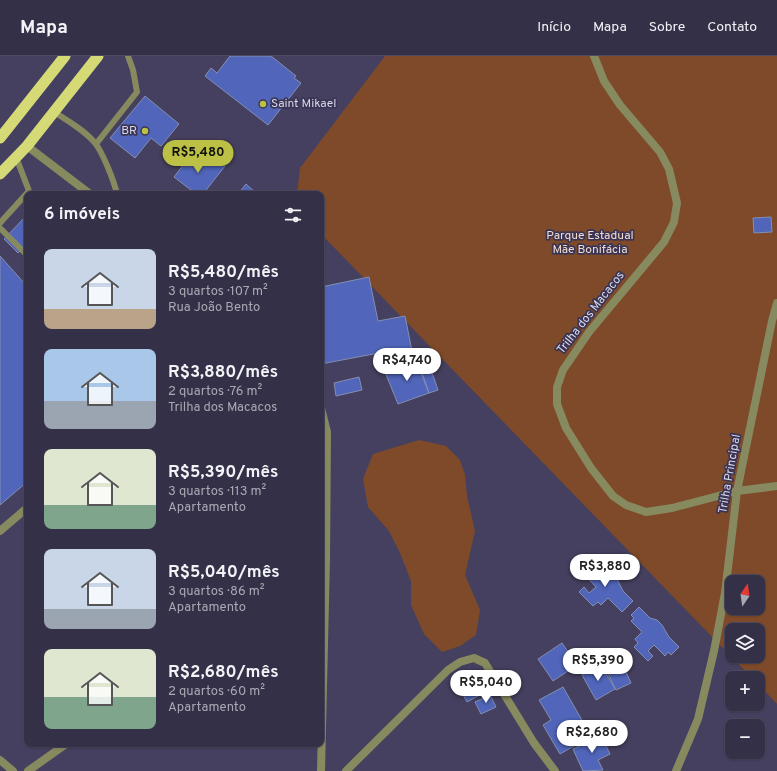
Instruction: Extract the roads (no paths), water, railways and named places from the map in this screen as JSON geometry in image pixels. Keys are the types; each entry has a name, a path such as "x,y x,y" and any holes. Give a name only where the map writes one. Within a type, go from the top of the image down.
{"highway":[{"path":"0,138 65,56"},
{"path":"0,174 27,146 98,56"}],"street":[{"name":"Trilha dos Macacos","path":"594,56 604,81 620,105 660,152 669,169 677,203 674,222 664,242 589,332 563,370 557,387 556,404 566,428 591,468 613,496 626,506 646,512 672,508 738,491 777,486"},
{"path":"27,146 86,191"},
{"name":"Trilha Principal","path":"676,771 698,719 714,651 726,593 738,491 772,321 777,303"},
{"path":"324,420 327,432 324,561"},
{"path":"0,531 24,511"},
{"path":"346,771 448,670 460,662 474,658 486,663 534,743 555,771"},
{"path":"28,771 62,747"},
{"path":"321,747 321,771"},
{"path":"0,760 13,771"}],"lane":[{"path":"96,144 137,92 133,70 128,56"},
{"path":"54,112 76,126 96,144 114,180 117,191"},
{"path":"16,156 29,191"},
{"path":"0,223 24,199"},
{"path":"0,228 24,252"}],"place":[{"name":"Saint Mikael","path":"263,104"},
{"name":"BR","path":"145,131"}],"park label":[{"name":"Parque Estadual Mãe Bonifácia","path":"590,243"}]}
